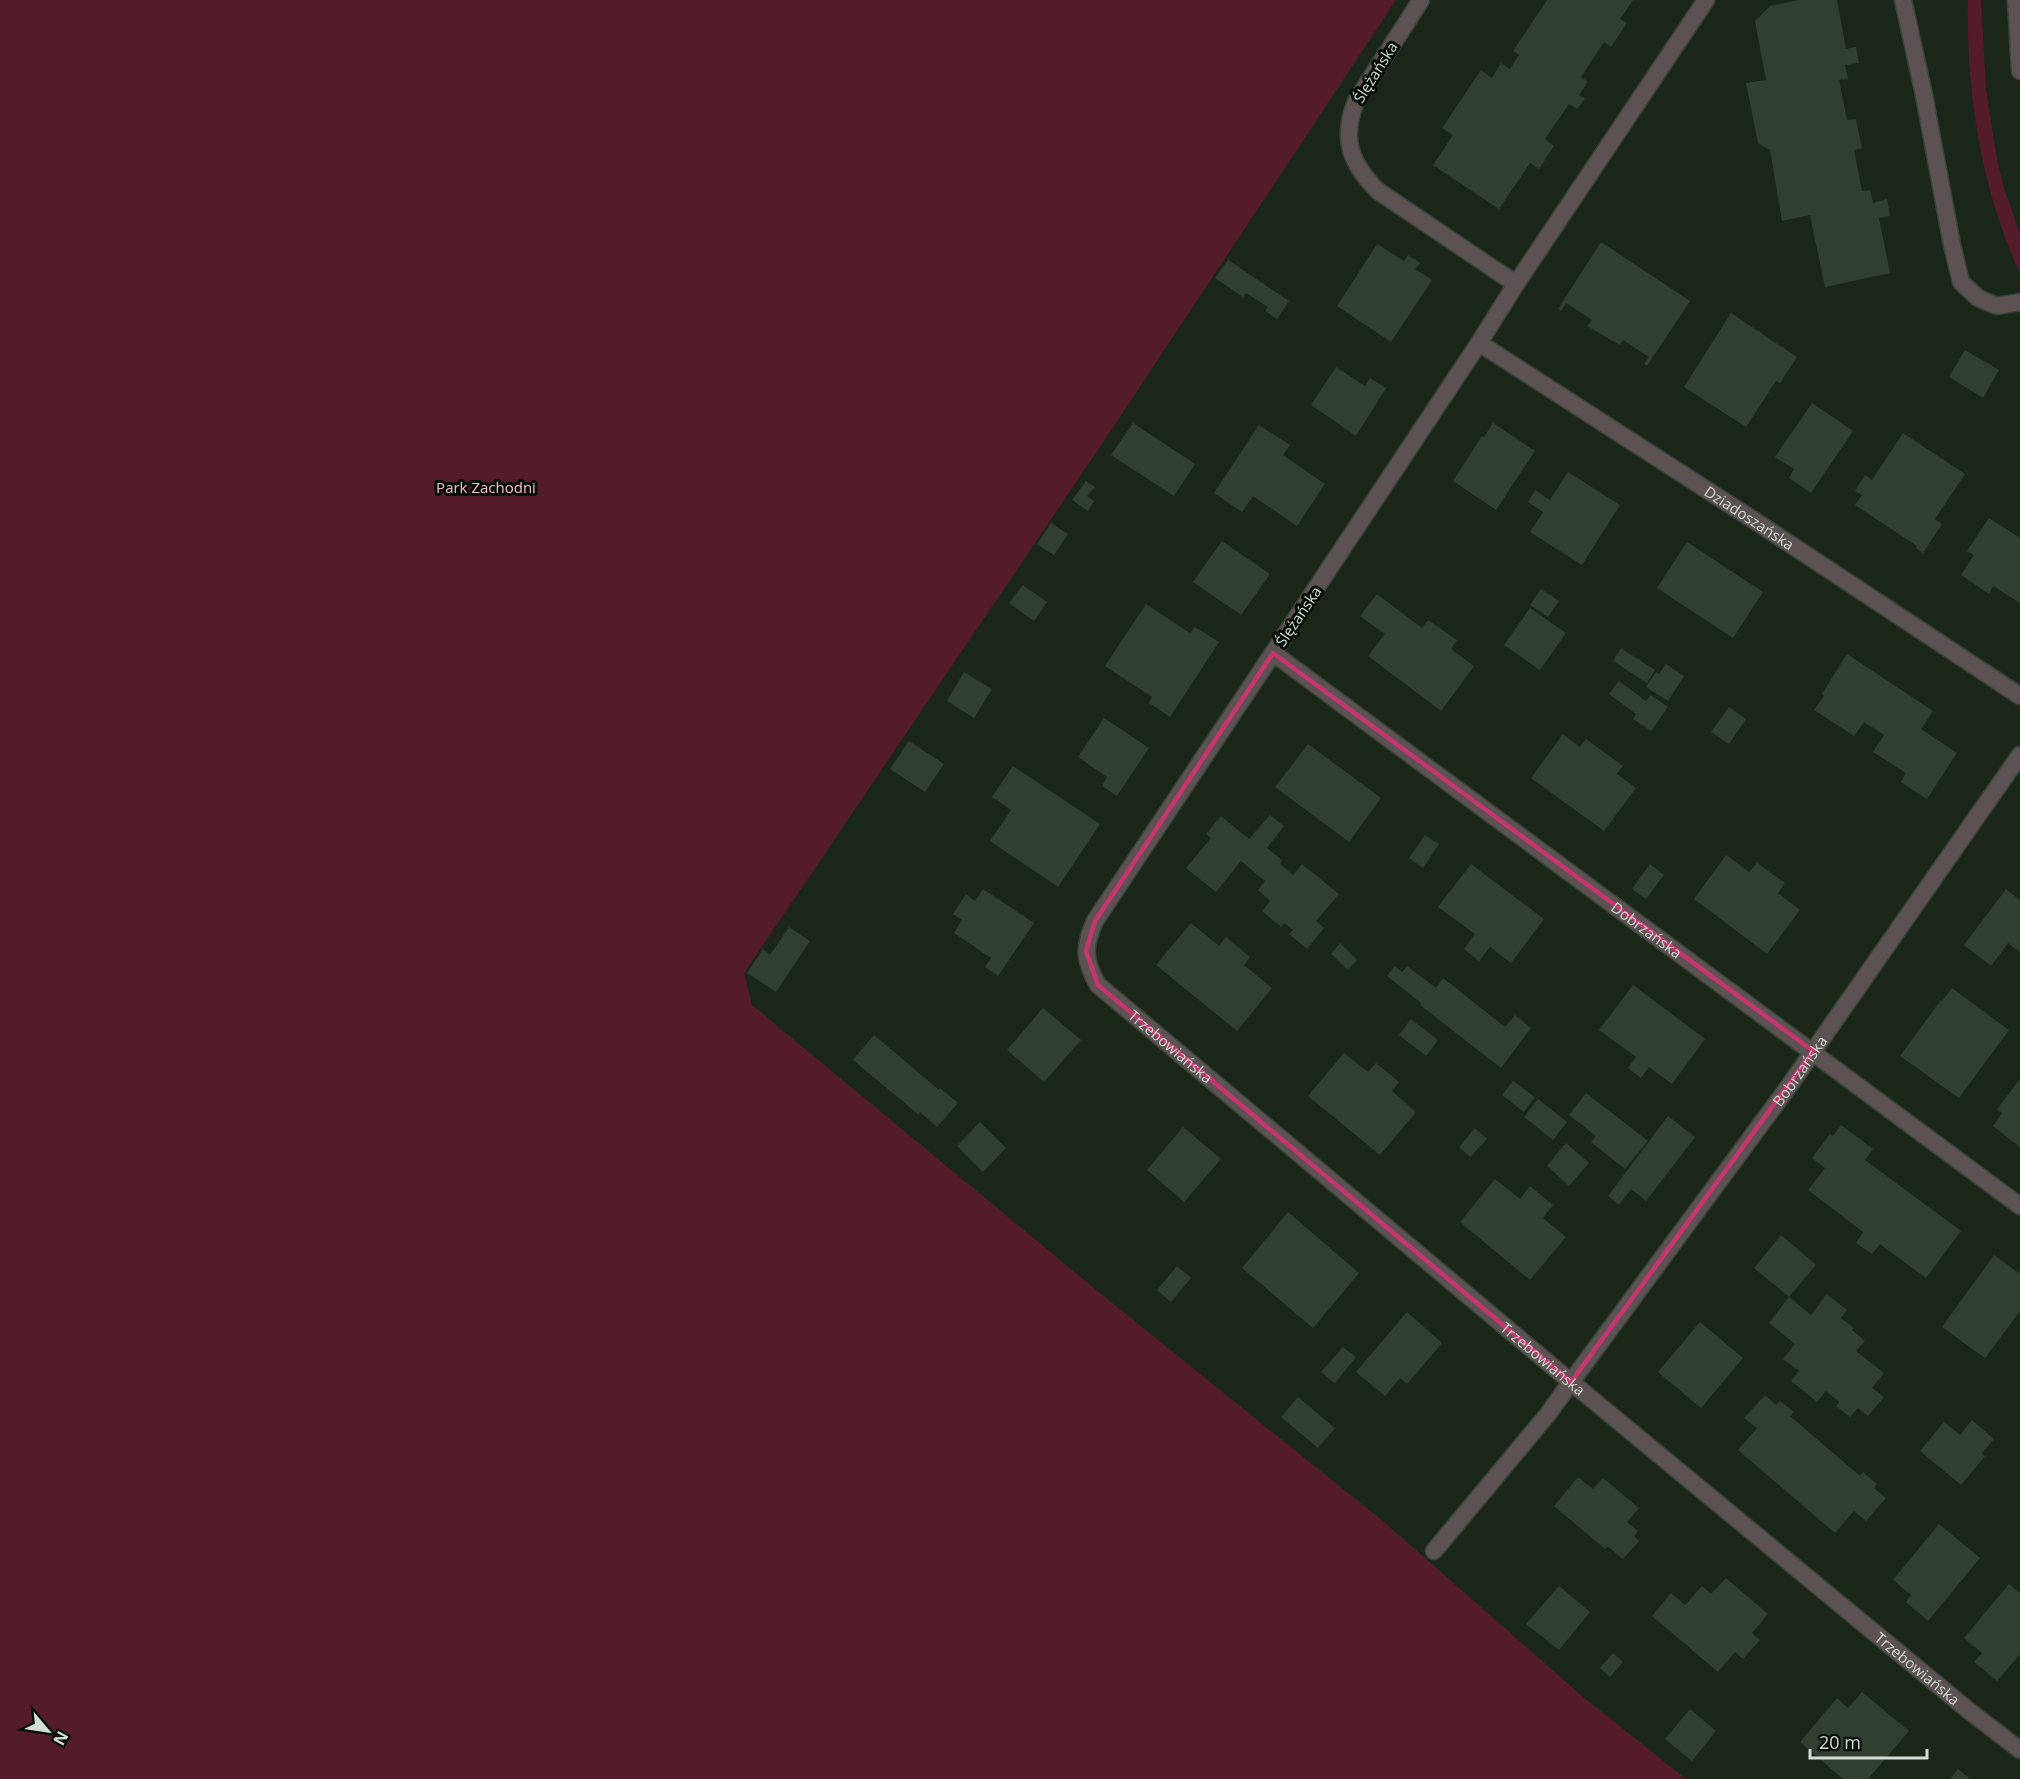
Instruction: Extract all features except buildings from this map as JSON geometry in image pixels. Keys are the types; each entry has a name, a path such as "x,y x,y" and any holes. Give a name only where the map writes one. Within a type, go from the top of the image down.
{"street":[{"name":"Ślężańska","path":"1421,0 1356,101 1349,118 1348,138 1351,153 1355,164 1378,191 1516,284"},
{"name":"Ślężańska","path":"1086,951 1088,936 1095,921 1706,0"},
{"path":"1903,0 1961,282 1978,298 1997,306 2020,302"},
{"path":"2016,0 2020,71"},
{"name":"Dziadoszańska","path":"1479,343 2020,696"},
{"name":"Dobrzańska","path":"1273,653 2020,1206"},
{"name":"Bobrzańska","path":"1434,1551 1572,1382 1813,1051 2020,755"},
{"name":"Trzebowiańska","path":"1086,951 1089,969 1098,985 1572,1382 1968,1710 2020,1750"}],"highlighted area":[{"path":"1273,653 1813,1051 1571,1382 1098,985 1086,951 1095,921"}],"green space":[{"name":"Park Zachodni","path":"0,0 1396,0 1110,432 744,973 752,1005 1106,1298 1384,1522 1582,1696 1686,1779 0,1779"},
{"path":"1968,0 1981,0 1986,89 2003,185 2020,234 2020,273 1995,208 1979,139 1970,69"}]}
